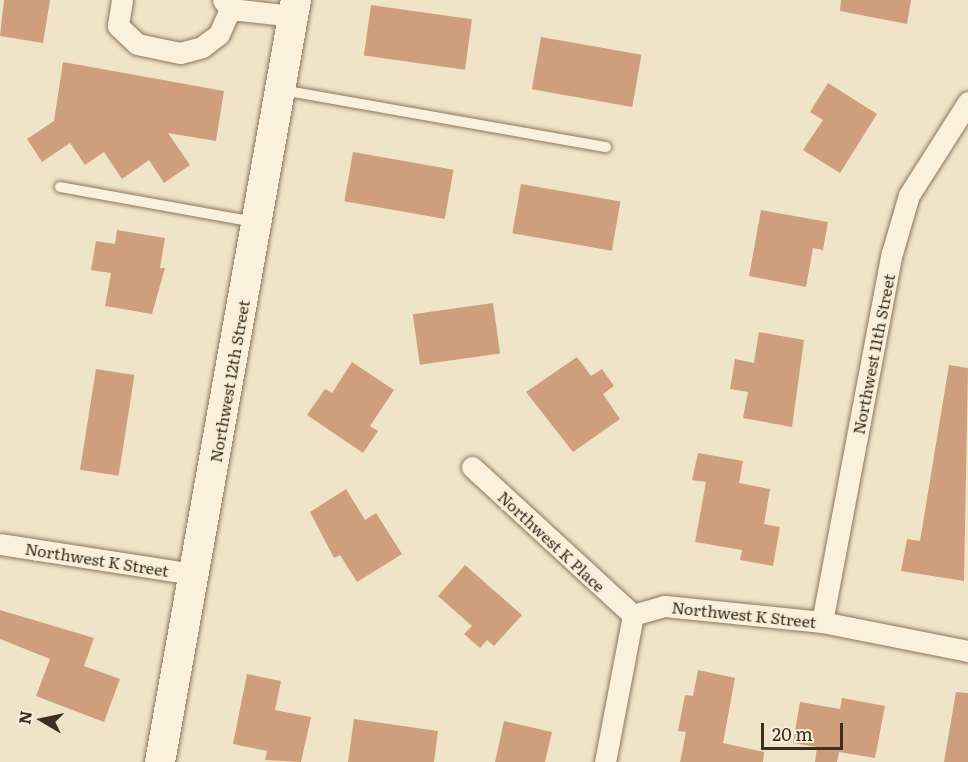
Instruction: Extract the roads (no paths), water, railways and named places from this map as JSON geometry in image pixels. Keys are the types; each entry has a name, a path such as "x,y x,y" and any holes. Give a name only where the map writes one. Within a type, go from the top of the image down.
{"street":[{"path":"122,0 118,26 137,44 180,52 202,47 219,34 227,4 295,8"},
{"name":"Northwest 12th Street","path":"160,762 257,222 278,90 295,8"},
{"name":"Northwest 11th Street","path":"822,622 892,253 909,195 968,102"},
{"name":"Northwest K Place","path":"472,467 633,615"},
{"name":"Northwest K Street","path":"0,544 194,574"},
{"name":"Northwest K Street","path":"633,615 665,606 822,622 968,651"},
{"path":"605,762 633,615"}],"lane":[{"path":"278,90 606,147"},
{"path":"60,187 257,222"}]}
